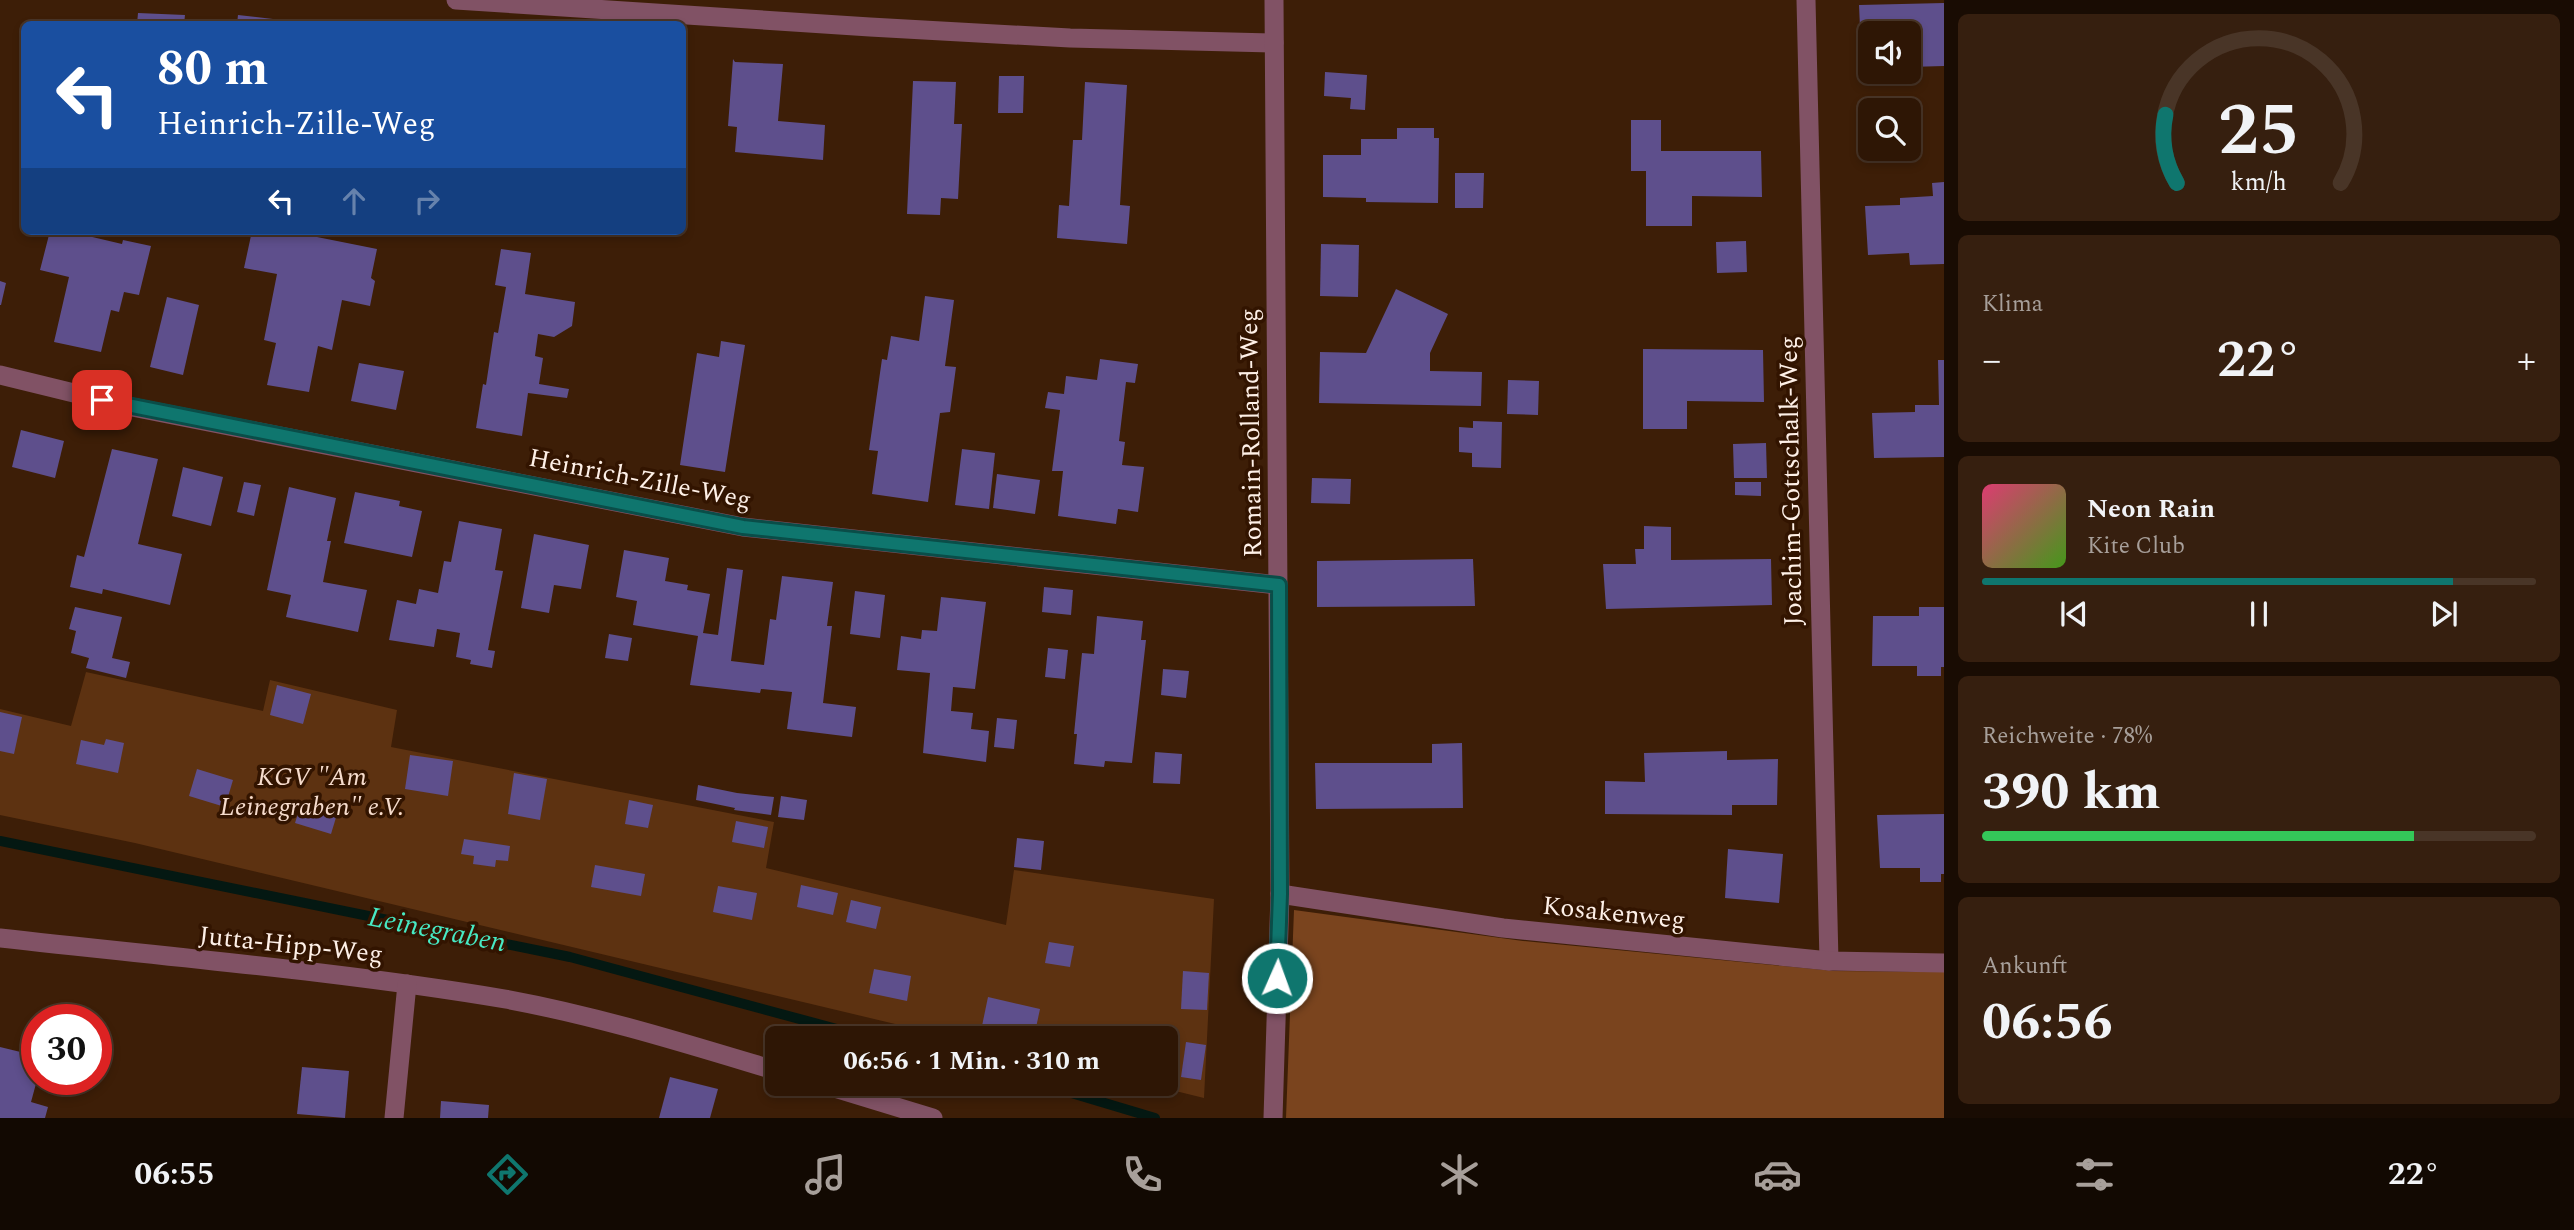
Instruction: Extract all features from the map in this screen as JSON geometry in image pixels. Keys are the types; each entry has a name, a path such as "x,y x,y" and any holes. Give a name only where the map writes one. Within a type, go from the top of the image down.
{"street":[{"path":"456,0 1070,38 1273,44"},
{"name":"Romain-Rolland-Weg","path":"1273,1118 1280,894 1274,0"},
{"name":"Joachim-Gottschalk-Weg","path":"1806,0 1829,961"},
{"name":"Heinrich-Zille-Weg","path":"0,375 127,406 743,527 1279,585"},
{"name":"Kosakenweg","path":"1280,894 1503,928 1829,961 1944,963"},
{"name":"Jutta-Hipp-Weg","path":"0,938 407,984 508,1000 619,1024 765,1067"},
{"path":"394,1118 407,984"},
{"path":"851,1096 892,1112 933,1118"}],"green space":[{"name":"KGV \"Am Leinegraben\" e.V.","path":"86,672 263,711 270,680 397,710 391,747 774,822 766,868 1006,925 1014,870 1214,899 1204,1098 1178,1092 1178,1026 904,1026 135,843 0,815 0,709 71,726"}],"shaded area":[{"path":"1294,910 1523,941 1834,971 1944,972 1944,1118 1286,1118"}],"building":[{"path":"1944,3 1944,66 1921,67 1921,21 1860,21 1859,5"},
{"path":"138,13 185,15 184,21 137,21"},
{"path":"238,15 273,19 273,21 237,21"},
{"path":"733,59 735,62 783,64 778,121 825,125 823,160 735,152 737,127 728,126"},
{"path":"1325,72 1367,75 1365,110 1350,109 1351,98 1324,96"},
{"path":"999,76 1024,76 1023,113 998,113"},
{"path":"913,81 956,82 954,124 962,124 958,199 941,198 940,215 907,214"},
{"path":"1085,82 1127,85 1120,205 1130,206 1127,244 1057,238 1059,205 1069,206 1073,140 1082,140"},
{"path":"1631,120 1661,120 1661,151 1761,151 1762,197 1692,196 1692,226 1646,226 1646,171 1631,171"},
{"path":"1397,128 1434,128 1434,138 1439,138 1438,203 1366,202 1366,198 1323,197 1323,155 1361,155 1361,139 1397,139"},
{"path":"1455,173 1484,173 1483,208 1455,208"},
{"path":"1944,182 1944,264 1910,265 1909,253 1868,255 1865,206 1900,205 1900,198 1933,196 1932,183"},
{"path":"49,235 84,235 122,244 123,240 151,246 139,295 124,292 119,312 111,310 101,352 54,342 69,277 40,270"},
{"path":"251,235 317,235 377,249 371,278 375,281 370,306 342,300 332,350 318,346 309,392 267,385 276,343 264,340 277,274 244,268"},
{"path":"1746,241 1747,272 1717,273 1716,242"},
{"path":"1321,244 1359,245 1358,297 1320,296"},
{"path":"501,249 531,253 525,294 575,302 572,326 554,337 538,334 535,356 543,358 539,384 569,389 567,398 528,393 522,436 476,428 494,332 498,333 506,287 495,285"},
{"path":"0,281 6,283 1,305 0,305"},
{"path":"1396,289 1448,314 1430,353 1430,371 1482,372 1481,406 1319,403 1320,352 1366,353"},
{"path":"925,296 954,300 945,366 956,367 950,412 940,413 928,502 872,494 878,451 869,450 882,359 887,360 891,336 919,341"},
{"path":"167,297 199,305 183,375 150,367"},
{"path":"721,341 745,345 725,472 680,465 697,353 719,357"},
{"path":"1643,349 1763,350 1764,402 1687,401 1687,429 1643,429"},
{"path":"1100,359 1138,364 1135,383 1126,382 1119,441 1125,442 1122,465 1144,467 1138,512 1118,509 1116,524 1058,516 1063,471 1052,471 1060,410 1045,408 1048,392 1064,394 1066,376 1097,380"},
{"path":"1938,360 1944,360 1944,457 1874,458 1872,413 1915,412 1915,405 1939,405"},
{"path":"359,363 404,371 396,410 351,401"},
{"path":"1508,380 1539,381 1538,415 1507,414"},
{"path":"1473,421 1502,422 1501,468 1472,467 1472,453 1459,452 1459,427 1473,428"},
{"path":"21,430 64,441 55,478 12,467"},
{"path":"1766,443 1767,478 1734,478 1733,444"},
{"path":"112,449 158,459 138,544 182,554 170,605 103,589 102,594 70,587 77,555 84,557"},
{"path":"962,449 995,453 989,509 955,505"},
{"path":"183,467 223,477 211,526 172,516"},
{"path":"997,474 1040,480 1035,514 993,508"},
{"path":"1312,478 1351,479 1350,504 1311,503"},
{"path":"244,482 261,485 254,516 237,512"},
{"path":"1735,482 1761,482 1761,496 1735,495"},
{"path":"289,487 336,498 327,541 331,541 323,582 367,590 358,632 286,617 291,595 267,590"},
{"path":"355,492 400,501 399,506 422,511 412,557 344,543"},
{"path":"459,521 502,529 495,570 503,571 488,650 495,651 492,668 470,664 471,660 456,657 460,633 437,629 434,647 389,640 397,600 416,604 419,589 438,593 444,561 451,562"},
{"path":"1644,526 1671,527 1671,560 1771,559 1772,605 1606,609 1603,564 1636,564 1635,549 1644,549"},
{"path":"534,534 589,545 581,589 554,585 549,613 521,608"},
{"path":"624,550 669,558 665,581 688,585 687,590 710,594 703,633 718,635 727,568 743,570 731,661 764,665 770,619 776,620 782,576 833,582 827,626 832,626 823,703 856,707 852,737 787,729 792,692 761,689 760,693 690,685 698,636 633,625 637,601 616,597"},
{"path":"1473,559 1475,606 1317,607 1317,561"},
{"path":"1044,587 1073,590 1071,615 1042,612"},
{"path":"855,591 885,595 880,638 850,634"},
{"path":"941,597 986,602 975,689 953,687 951,711 973,713 971,729 989,731 986,762 923,753 930,673 897,670 901,636 921,639 922,630 937,631"},
{"path":"75,607 122,617 112,658 130,662 126,678 86,668 89,658 71,653 76,631 69,629"},
{"path":"1919,607 1944,607 1944,667 1941,667 1941,676 1917,676 1917,666 1872,666 1873,616 1919,616"},
{"path":"1097,616 1143,621 1141,640 1146,640 1132,763 1105,761 1104,767 1074,764 1077,734 1074,734 1082,653 1094,654"},
{"path":"609,634 632,638 628,661 605,658"},
{"path":"1048,648 1068,650 1065,679 1045,677"},
{"path":"1163,669 1189,671 1186,698 1161,695"},
{"path":"277,685 311,694 303,724 270,715"},
{"path":"0,712 22,717 14,754 0,751"},
{"path":"997,718 1017,720 1014,749 994,747"},
{"path":"106,739 124,743 118,773 76,764 81,740 104,745"},
{"path":"1462,743 1463,808 1316,809 1315,763 1432,763 1432,744"},
{"path":"1727,751 1727,760 1778,759 1777,805 1732,805 1732,815 1605,814 1605,781 1645,782 1644,753"},
{"path":"1155,752 1182,754 1180,784 1153,783"},
{"path":"410,755 453,761 448,796 405,789"},
{"path":"197,769 233,780 225,807 189,796"},
{"path":"514,773 547,779 540,820 508,814"},
{"path":"698,785 774,797 771,815 734,810 735,808 696,800"},
{"path":"781,796 807,800 804,820 778,817"},
{"path":"629,800 653,805 648,828 625,824"},
{"path":"302,801 338,811 331,834 295,823"},
{"path":"1944,814 1944,874 1941,874 1941,882 1920,882 1920,868 1880,868 1877,815"},
{"path":"736,821 768,827 764,848 732,842"},
{"path":"1017,838 1044,841 1041,870 1014,867"},
{"path":"464,839 510,846 508,861 496,860 495,867 473,864 474,856 461,854"},
{"path":"1728,849 1783,854 1779,903 1725,898"},
{"path":"595,865 645,874 641,896 591,887"},
{"path":"801,885 838,893 833,915 797,907"},
{"path":"718,886 757,893 752,920 713,912"},
{"path":"851,900 881,907 876,929 846,922"},
{"path":"1049,942 1074,946 1070,967 1045,963"},
{"path":"874,969 911,976 907,1001 869,993"},
{"path":"1183,971 1209,973 1207,1010 1181,1009"},
{"path":"988,997 1040,1009 1036,1026 982,1026"},
{"path":"1186,1042 1206,1045 1201,1080 1181,1077"},
{"path":"0,1047 21,1052 21,1095 33,1095 31,1102 48,1107 45,1118 0,1118"},
{"path":"302,1067 349,1071 345,1118 297,1114"},
{"path":"670,1077 718,1089 710,1118 659,1118"},
{"path":"441,1101 489,1105 488,1118 440,1118"}],"waterway":[{"name":"Leinegraben","path":"0,841 570,957 826,1026"},
{"name":"Leinegraben","path":"1081,1096 1155,1118"}],"route":[{"path":"102,400 743,527 1279,585 1280,894 1277,978"}]}
